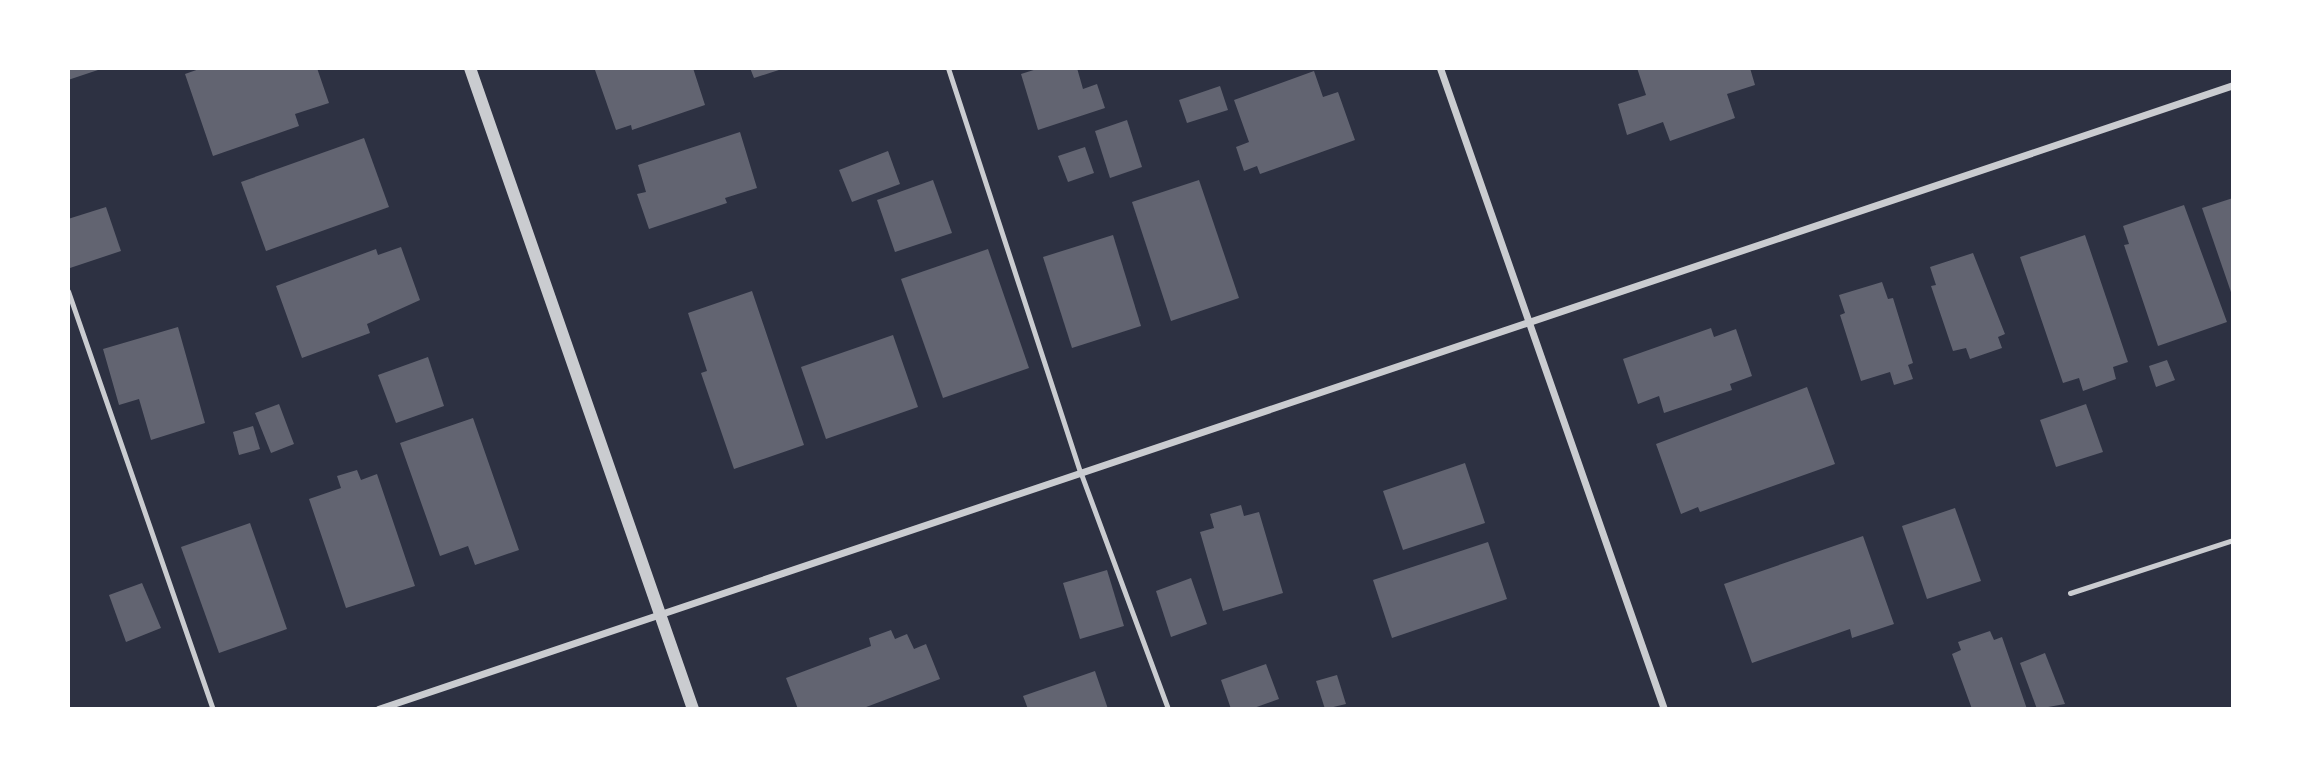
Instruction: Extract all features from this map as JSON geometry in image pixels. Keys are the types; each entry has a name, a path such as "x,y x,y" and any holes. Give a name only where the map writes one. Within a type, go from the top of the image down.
{"street":[{"path":"470,68 693,709"},
{"path":"1440,68 1664,709"},
{"path":"378,709 1529,318 2233,85"}],"lane":[{"path":"948,68 1080,471 1168,709"},
{"path":"68,291 213,709"},
{"path":"2070,593 2233,540"}],"building":[{"path":"68,68 101,68 101,69 68,80"},
{"path":"202,68 317,68 329,103 295,114 299,126 213,156 185,74"},
{"path":"693,68 705,105 632,130 631,125 616,130 595,70"},
{"path":"750,68 782,68 782,69 754,78"},
{"path":"1040,68 1077,68 1083,89 1097,84 1105,108 1038,130 1021,74"},
{"path":"1637,68 1750,68 1755,85 1727,94 1735,118 1670,141 1663,122 1627,135 1618,104 1646,95"},
{"path":"1314,71 1323,97 1338,92 1355,140 1260,174 1257,166 1244,171 1236,147 1249,142 1234,100"},
{"path":"1220,86 1228,110 1187,123 1179,100"},
{"path":"1127,120 1142,167 1110,178 1095,131"},
{"path":"740,132 757,188 725,198 727,203 649,229 637,194 646,192 638,165"},
{"path":"364,138 389,207 266,251 241,182"},
{"path":"1085,147 1094,173 1068,182 1058,156"},
{"path":"888,151 900,184 852,202 839,170"},
{"path":"933,180 952,233 895,252 877,200"},
{"path":"1199,180 1239,298 1171,321 1132,202"},
{"path":"2233,198 2233,294 2232,295 2202,208"},
{"path":"2184,205 2227,322 2158,346 2124,245 2129,244 2123,226"},
{"path":"106,207 121,251 70,268 68,219"},
{"path":"1113,235 1141,326 1072,348 1043,257"},
{"path":"2085,235 2128,362 2113,367 2116,379 2083,391 2079,378 2063,383 2020,257"},
{"path":"401,247 420,300 367,324 370,333 302,358 276,286 376,249 378,255"},
{"path":"988,249 1029,368 943,398 901,279"},
{"path":"1973,253 2005,334 1998,337 2002,348 1970,359 1966,348 1953,351 1931,286 1936,285 1930,267"},
{"path":"1882,282 1888,299 1893,298 1913,363 1908,365 1913,379 1894,385 1890,372 1861,381 1840,315 1845,313 1839,295"},
{"path":"752,291 804,445 734,469 701,373 707,371 688,313"},
{"path":"178,327 205,423 151,440 139,399 119,405 103,349"},
{"path":"1711,328 1714,337 1736,329 1752,376 1730,384 1732,390 1664,413 1659,396 1638,404 1623,359"},
{"path":"893,335 918,407 826,439 801,367"},
{"path":"428,357 444,406 396,423 378,375"},
{"path":"2167,360 2175,380 2156,387 2149,366"},
{"path":"1807,387 1835,464 1700,512 1698,507 1681,514 1656,444"},
{"path":"279,404 294,444 271,453 255,413"},
{"path":"2086,404 2103,452 2056,467 2040,420"},
{"path":"473,418 519,550 475,565 468,546 440,556 400,443"},
{"path":"253,426 260,449 239,455 233,432"},
{"path":"1465,463 1485,523 1403,550 1383,491"},
{"path":"357,470 361,480 377,474 415,586 346,608 309,499 341,488 337,476"},
{"path":"1241,505 1244,516 1259,512 1283,593 1223,611 1200,532 1214,528 1210,514"},
{"path":"1955,508 1981,581 1927,599 1902,526"},
{"path":"250,523 287,629 219,653 181,547"},
{"path":"1863,536 1894,624 1852,638 1850,629 1752,663 1724,584"},
{"path":"1488,542 1507,599 1392,638 1373,580"},
{"path":"1107,570 1124,626 1080,639 1063,583"},
{"path":"1191,578 1207,624 1171,637 1156,591"},
{"path":"142,583 161,628 126,642 109,595"},
{"path":"891,630 895,639 907,634 914,649 926,644 940,679 861,709 798,709 786,678 871,646 869,638"},
{"path":"1990,631 1994,640 2002,637 2027,709 1972,709 1952,654 1961,650 1958,642"},
{"path":"2045,653 2065,704 2037,709 2020,663"},
{"path":"1266,664 1279,699 1251,709 1231,709 1221,680"},
{"path":"1095,671 1108,709 1028,709 1023,696"},
{"path":"1337,675 1346,704 1325,709 1316,681"}]}
